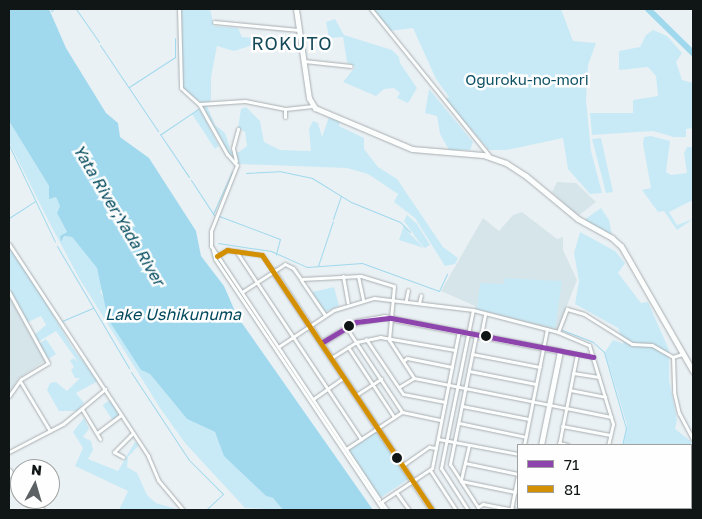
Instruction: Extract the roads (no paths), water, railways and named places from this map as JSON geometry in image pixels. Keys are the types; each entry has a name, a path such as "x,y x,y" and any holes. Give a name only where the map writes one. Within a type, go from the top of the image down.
{"street":[{"path":"179,9 180,84 185,94 199,104 227,154 236,162"},
{"path":"296,9 313,106"},
{"path":"371,9 489,155"},
{"path":"214,22 300,30"},
{"path":"304,61 351,66"},
{"path":"199,104 245,101 285,109 313,106 412,150 489,156 526,176 578,219 612,238 621,246 693,372"},
{"path":"285,109 285,117"},
{"path":"238,129 233,146 237,168 211,231 215,259 383,510"},
{"path":"9,244 70,341 105,389 148,456 158,480 183,510"},
{"path":"213,249 379,498"},
{"path":"217,256 227,250 262,255 432,510"},
{"path":"236,251 361,439"},
{"path":"242,292 285,264 293,268 325,315"},
{"path":"343,276 348,304"},
{"path":"301,279 358,276 394,286 389,337 414,378"},
{"path":"358,276 363,300"},
{"path":"406,300 408,290"},
{"path":"9,292 48,363 20,381 9,396"},
{"path":"420,303 421,295"},
{"path":"278,347 325,315 348,304 363,300 393,298 457,311 473,310 558,332 589,345 611,417 608,444"},
{"path":"558,332 567,309 584,314 632,344 652,345 673,358"},
{"path":"468,510 441,468 473,310"},
{"path":"486,314 472,354 450,464 480,508 483,504 512,510 517,480"},
{"path":"320,342 346,326 370,318 391,318 593,357"},
{"path":"346,326 402,412"},
{"path":"524,444 547,329"},
{"path":"387,510 381,502 430,470 442,420 459,331"},
{"path":"331,358 357,342 366,339 389,337 456,350"},
{"path":"366,339 403,394 445,402"},
{"path":"348,348 394,417"},
{"path":"541,444 560,351"},
{"path":"472,354 540,367"},
{"path":"559,444 577,354"},
{"path":"673,358 682,354"},
{"path":"403,361 407,358 452,367"},
{"path":"673,358 675,399 693,440"},
{"path":"469,371 536,384"},
{"path":"573,372 599,378"},
{"path":"312,399 344,378"},
{"path":"399,387 414,378 611,417"},
{"path":"356,395 381,379"},
{"path":"20,381 50,431"},
{"path":"9,452 50,431 82,409 105,389"},
{"path":"570,390 605,397"},
{"path":"462,406 529,419"},
{"path":"82,409 100,439"},
{"path":"346,449 402,412 442,420"},
{"path":"97,434 121,415"},
{"path":"458,423 526,437"},
{"path":"562,426 610,435"},
{"path":"123,457 114,452 133,433"},
{"path":"438,439 517,454"},
{"path":"461,481 469,444"},
{"path":"402,465 429,447 436,448"},
{"path":"465,463 517,474"},
{"path":"430,470 456,510"},
{"path":"461,481 515,492"},
{"path":"396,492 409,510"}],"water":[{"name":"Lake Ushikunuma","path":"9,9 49,9 66,48 106,113 118,123 120,137 149,158 196,231 201,256 224,286 237,316 373,510 283,510 273,498 266,496 224,456 215,432 187,419 150,374 141,370 108,319 97,268 72,237 64,236 61,242 60,236 67,232 57,213 60,206 56,197 49,199 49,186 9,121"}],"waterway":[{"path":"76,9 99,42"},
{"path":"648,9 693,53"},
{"path":"129,87 175,57 175,38"},
{"path":"100,45 158,131"},
{"path":"161,134 198,109"},
{"path":"160,134 189,177"},
{"path":"9,145 55,242"},
{"path":"246,173 279,171 312,178 351,202 400,222 410,232"},
{"path":"213,214 232,172"},
{"path":"191,180 214,215"},
{"path":"333,219 341,196"},
{"path":"9,218 35,201"},
{"path":"219,216 280,239 276,254"},
{"path":"318,266 333,221"},
{"path":"218,243 271,251 307,267 362,263 439,291 447,274"},
{"path":"57,246 129,368"},
{"path":"62,321 93,308"},
{"path":"562,330 593,342 604,352 626,428 622,444"},
{"path":"131,372 189,460 223,494 206,510"}],"district":[{"name":"ROKUTO","path":"292,43"}],"park label":[{"name":"Oguroku-no-mori","path":"527,80"}],"water label":[{"name":"Yata River;Yada River","path":"119,215"}]}
